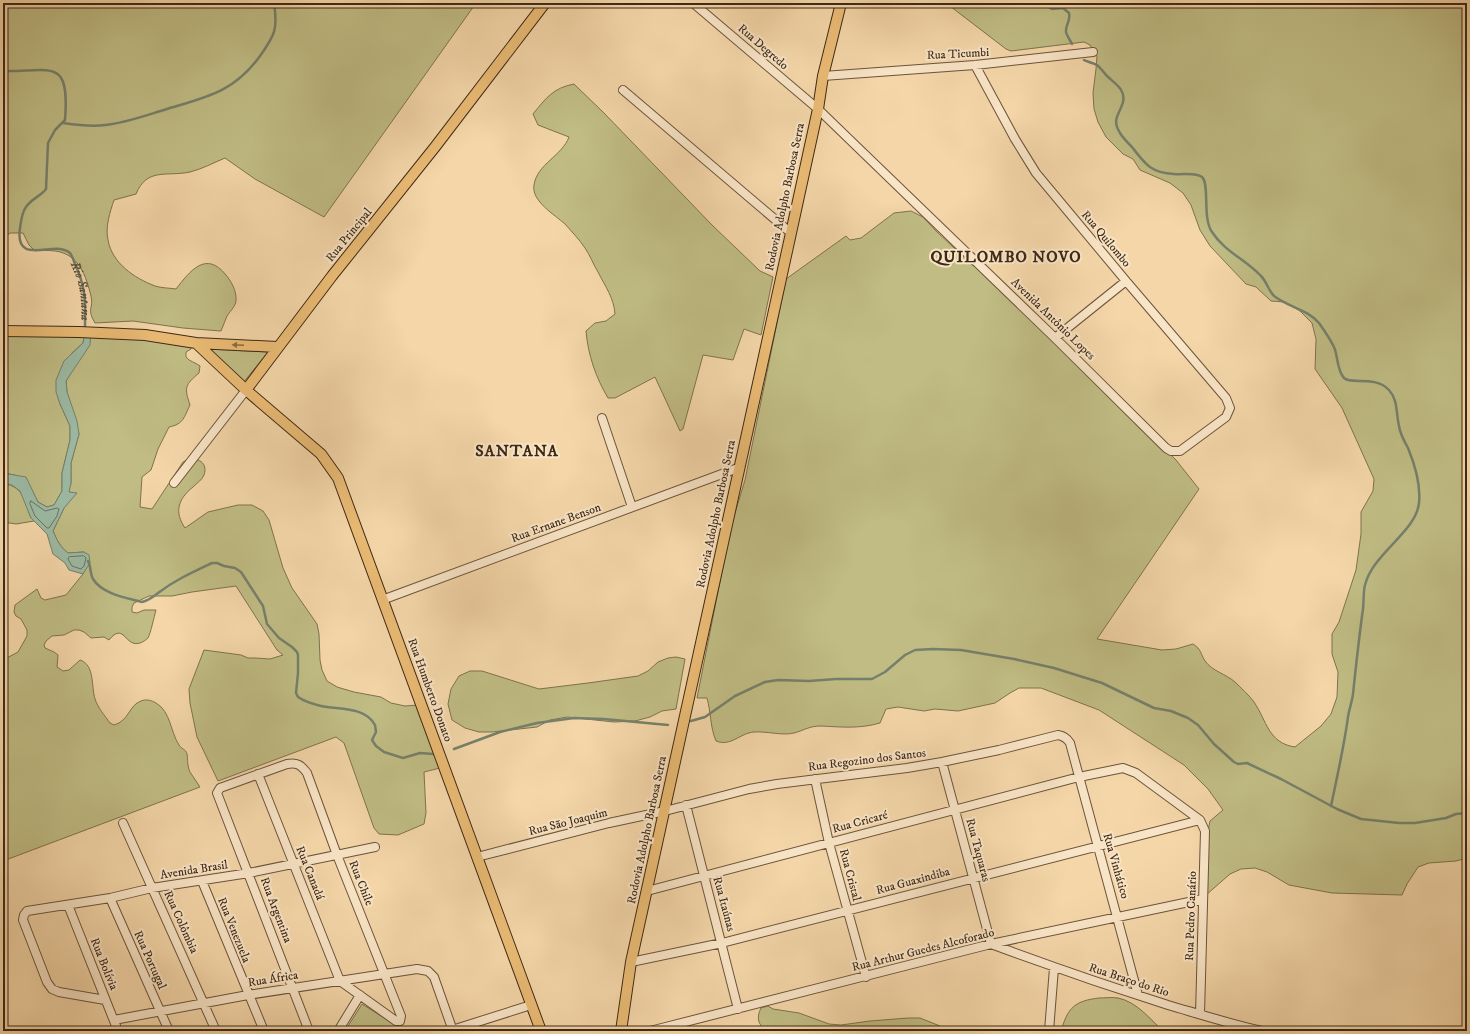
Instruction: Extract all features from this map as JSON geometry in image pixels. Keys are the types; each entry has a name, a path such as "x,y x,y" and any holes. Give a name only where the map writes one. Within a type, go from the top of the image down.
{"main road":[{"name":"Rua Principal","path":"246,390 277,347 435,147 545,3"},
{"name":"Rodovia Adolpho Barbosa Serra","path":"621,1031 631,962 665,811 738,468 791,234 818,110 823,76 840,3"},
{"path":"3,331 78,332 160,336 196,342 277,347"},
{"name":"Rua Humberto Donato","path":"196,342 246,390 321,454 332,468 342,487 382,600 541,1031"}],"street":[{"name":"Rua Degredo","path":"693,3 818,110"},
{"name":"Rua Ticumbi","path":"823,76 975,65 1093,52"},
{"name":"Rua Quilombo","path":"975,65 1015,139 1036,173 1226,398 1230,408 1226,416 1180,452 1171,451 1166,448"},
{"path":"622,90 791,234"},
{"name":"Avenida Antônio Lopes","path":"818,110 1055,338 1166,448"},
{"path":"1055,338 1126,281"},
{"name":"Rua Principal","path":"174,484 246,390"},
{"path":"602,418 632,507"},
{"name":"Rua Ernane Benson","path":"382,600 738,468"},
{"name":"Rua Regozino dos Santos","path":"665,811 749,789 942,762 1058,735 1065,737 1070,743"},
{"name":"Rua Vinhático","path":"1070,743 1138,995"},
{"name":"Rua Taquaras","path":"942,762 991,944"},
{"name":"Rua Chile","path":"258,774 287,764 298,764 307,773 337,855 401,1016 400,1021 396,1021 360,995"},
{"name":"Rua Cricaré","path":"647,891 1117,768 1126,768 1136,773 1200,820"},
{"name":"Rua Argentina","path":"258,774 220,788 217,793 294,988 309,1031"},
{"name":"Rua Canadá","path":"258,774 340,981"},
{"name":"Rua Cristal","path":"815,779 829,843 866,977"},
{"name":"Rua Itaúnas","path":"686,805 738,1010"},
{"name":"Rua São Joaquim","path":"477,857 609,823 665,811"},
{"name":"Rua Guaxindiba","path":"631,962 722,943 1200,820"},
{"name":"Rua Pedro Canário","path":"1200,820 1206,835 1200,1014"},
{"name":"Rua Colômbia","path":"123,823 216,1031"},
{"name":"Avenida Brasil","path":"106,1000 59,992 52,989 23,920 27,911 110,898 152,888 249,874 375,847"},
{"name":"Rua Venezuela","path":"202,881 264,1031"},
{"name":"Rua Portugal","path":"110,898 169,1031"},
{"name":"Rua Arthur Guedes Alcoforado","path":"650,1031 738,1010 991,944 1203,899"},
{"name":"Rua Bolívia","path":"68,905 118,1031"},
{"name":"Rua Braço do Rio","path":"991,944 1054,968 1138,995 1232,1024 1262,1031"},
{"path":"1049,1031 1054,968"},
{"name":"Rua África","path":"114,1020 248,995 424,969 434,977 452,1031"},
{"path":"338,1031 360,995 340,981"},
{"path":"452,1031 531,1005"}],"shaded area":[{"path":"3,3 476,3 324,217 255,179 225,158 190,172 152,176 146,180 136,194 114,200 107,235 110,248 119,263 139,279 155,286 176,289 193,270 205,264 212,264 226,275 234,289 236,303 227,316 221,331 183,328 133,321 95,323 91,314 92,300 87,281 76,261 63,253 34,250 29,245 23,233 10,233 3,239"},
{"path":"946,3 1467,3 1467,858 1456,861 1429,863 1418,867 1402,895 1332,893 1289,885 1267,872 1255,868 1241,869 1230,874 1206,895 1208,831 1210,821 1223,810 1208,789 1184,765 1099,710 1041,688 1019,688 995,703 958,711 935,709 924,711 898,707 886,709 880,723 872,725 850,727 817,726 789,734 754,732 731,741 716,741 707,698 697,698 731,526 745,480 786,279 846,236 850,240 861,238 894,213 911,211 923,217 972,265 978,268 1176,460 1199,489 1097,639 1162,650 1176,649 1193,644 1208,664 1235,682 1250,697 1269,730 1279,741 1286,745 1295,747 1321,726 1331,714 1337,697 1338,672 1332,654 1332,634 1339,622 1356,570 1361,534 1361,512 1373,491 1374,479 1342,408 1315,369 1316,339 1312,323 1300,311 1285,302 1271,301 1256,287 1246,284 1210,246 1200,230 1191,205 1183,193 1170,183 1140,170 1133,159 1123,154 1106,137 1098,122 1094,109 1093,93 1097,56 1090,45 1084,42 1011,51 1006,49"},
{"path":"574,84 712,225 760,271 773,277 761,335 744,329 733,360 703,355 683,429 680,431 655,377 615,398 608,398 593,366 586,331 595,323 606,321 615,314 611,297 583,245 565,224 540,202 534,191 536,178 540,171 561,150 569,137 538,125 533,114 550,94 561,88"},
{"path":"86,329 83,343 72,353 57,392 60,404 70,426 70,440 62,473 62,491 54,505 47,507 38,502 32,491 15,475 3,473 3,333"},
{"path":"91,329 191,344 191,349 186,352 186,357 200,366 199,373 187,387 190,405 181,422 169,427 158,449 151,470 142,477 140,507 152,509 183,462 196,459 202,463 205,470 202,478 184,496 179,506 180,517 185,528 208,512 238,505 252,505 263,511 269,520 283,568 292,588 317,624 320,660 322,670 327,681 337,687 381,697 391,703 405,706 418,705 440,768 424,772 426,813 424,824 398,835 379,834 374,828 344,743 336,737 218,781 197,737 190,703 189,689 204,650 241,655 248,658 270,659 283,655 277,650 236,586 172,596 149,596 134,603 132,612 137,613 144,610 156,610 148,638 140,643 135,644 118,633 109,640 104,637 91,638 79,630 74,630 64,635 52,636 46,641 44,645 45,648 58,655 57,667 63,671 69,670 80,660 88,666 92,676 95,699 110,723 114,725 119,723 137,703 143,700 152,701 161,707 165,711 176,740 186,752 190,772 200,787 3,861 3,660 18,652 27,636 27,630 21,619 16,616 14,612 15,605 37,589 41,598 45,600 66,595 83,574 84,552 68,553 65,551 57,540 53,531 64,508 76,493 68,492 71,483 71,463 79,434 67,392 66,381"},
{"path":"209,349 268,352 243,383"},
{"path":"3,483 16,488 20,492 25,500 31,518 34,521 16,524 3,522"},
{"path":"676,657 685,659 676,709 662,711 650,717 635,721 614,722 567,717 550,720 537,727 479,732 465,728 452,720 448,704 451,689 459,676 470,671 482,671 539,689 638,676 648,671 658,662"},
{"path":"1099,998 1118,998 1131,1003 1163,1031 1061,1031 1070,1011 1078,1003"},
{"path":"362,1004 405,1031 345,1031"},
{"path":"768,1006 773,1009 799,1013 829,1024 841,1025 870,1021 920,1018 949,1031 767,1031 760,1024 758,1018 761,1008"}],"water":[{"path":"86,329 91,329 90,345 66,381 67,392 77,421 79,434 71,463 71,483 69,492 77,493 64,508 53,531 61,546 68,553 84,552 89,555 90,563 83,574 69,570 65,563 53,554 47,534 31,518 20,491 12,485 3,483 3,473 26,477 38,502 47,507 54,505 62,491 62,473 70,440 70,426 56,392 56,380 64,361 83,343"}],"waterway":[{"path":"63,123 94,126 121,122 195,101 219,92 240,78 260,56 269,43 274,31 276,19 274,3"},
{"path":"1047,3 1052,9 1063,8 1069,13 1066,32 1072,44"},
{"path":"1084,60 1100,67 1123,93 1122,106 1116,120 1117,128 1145,163 1154,170 1160,172 1199,175 1202,177 1206,187 1207,218 1209,226 1217,239 1255,270 1265,281 1274,296 1279,300 1309,314 1319,323 1334,347 1340,371 1344,378 1352,381 1370,381 1383,385 1389,390 1394,398 1400,431 1411,454 1417,475 1419,503 1416,514 1410,524 1376,563 1369,573 1365,585 1353,697 1348,714 1331,806"},
{"name":"Rio Santana","path":"3,71 45,70 54,72 60,77 64,85 66,100 65,120 55,130 48,143 46,189 28,204 25,209 20,228 20,240 23,247 29,250 55,249 64,250 70,253 82,282 85,305 85,330"},
{"path":"88,561 93,579 102,588 115,595 142,602 150,599 164,588 178,580 212,563 235,568 241,572 263,606 267,624 279,638 297,652 298,673 296,693 298,697 306,702 351,710 365,715 371,719 375,725 376,732 372,740 376,746 384,752 403,758 420,753 433,754"},
{"path":"691,721 705,717 735,696 765,682 778,680 809,681 872,679 885,672 905,655 915,650 961,650 1014,659 1054,668 1102,683 1154,708 1171,711 1188,718 1198,725 1214,744 1234,762 1238,764 1247,763 1281,779 1337,809 1361,819 1415,823 1467,813"},
{"path":"454,749 500,732 537,723 574,718 604,719 668,725"}],"district":[{"name":"QUILOMBO NOVO","path":"1006,257"},
{"name":"SANTANA","path":"517,451"}]}
